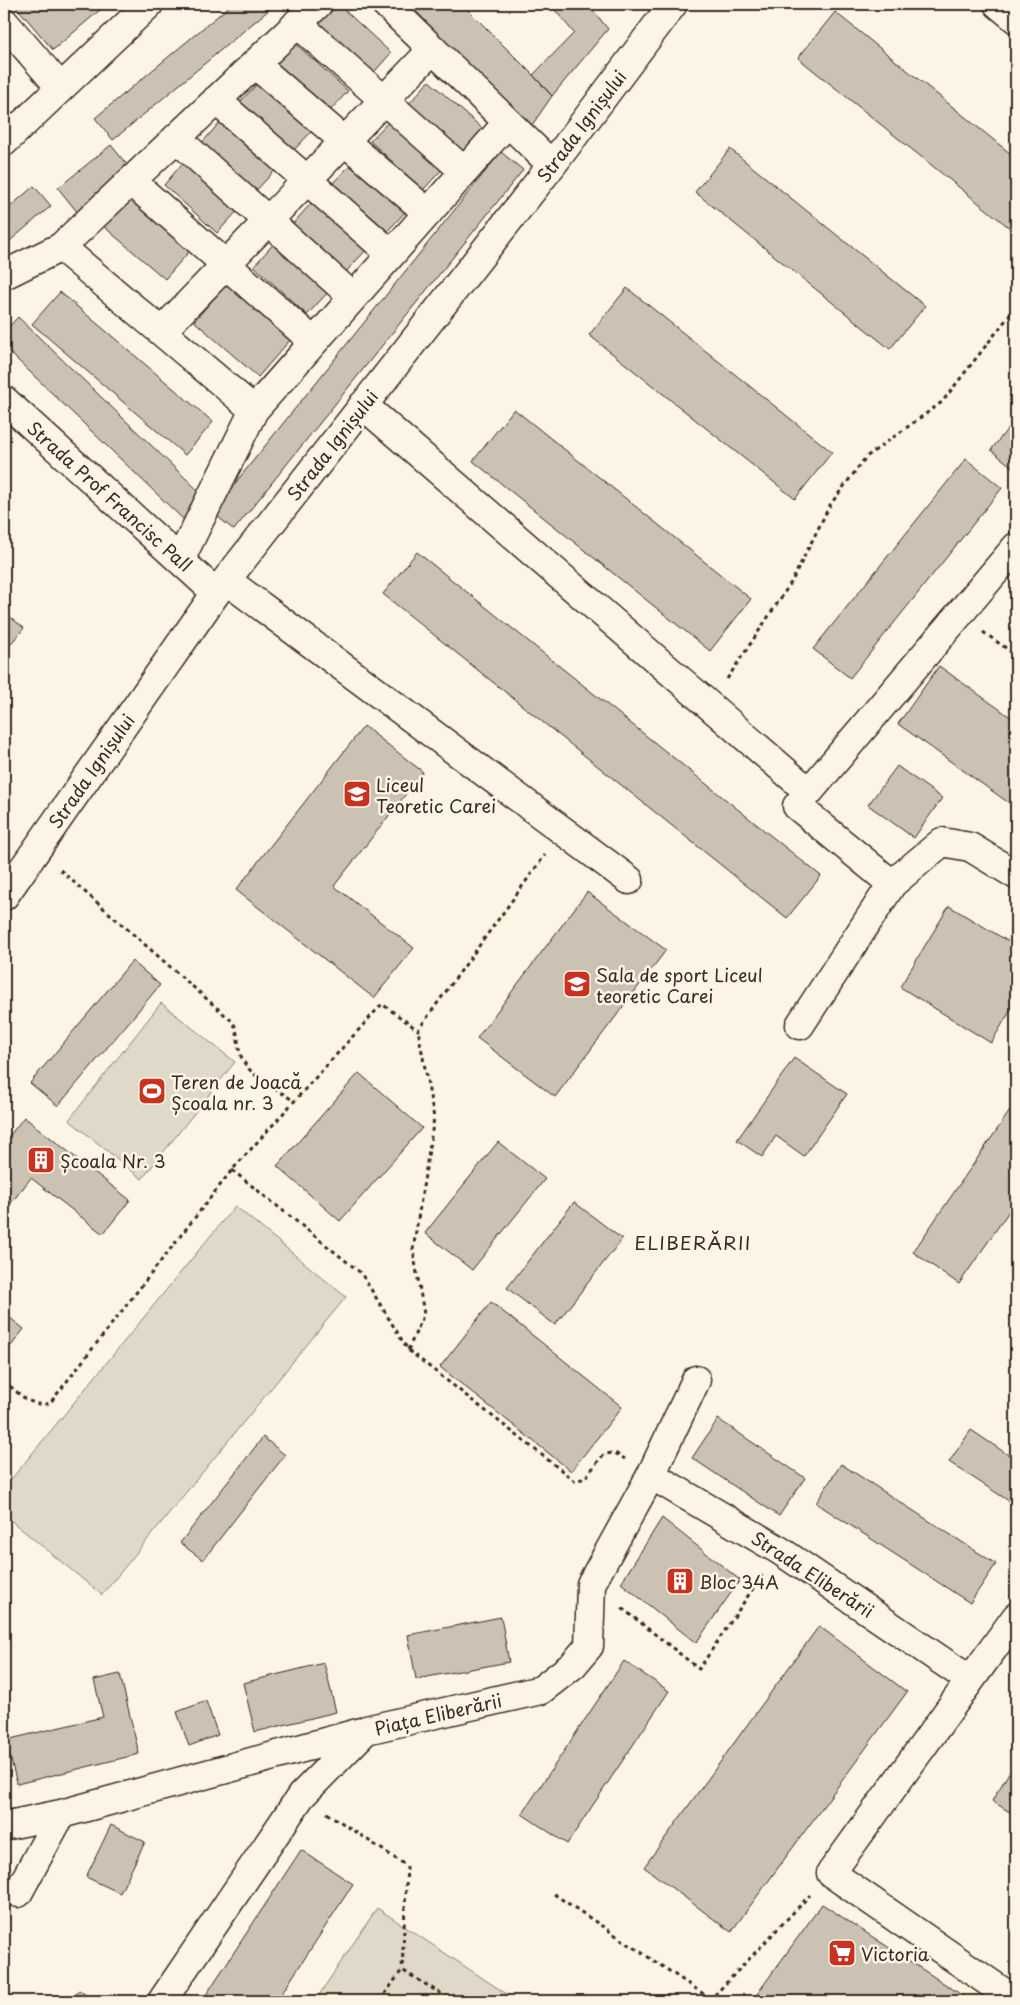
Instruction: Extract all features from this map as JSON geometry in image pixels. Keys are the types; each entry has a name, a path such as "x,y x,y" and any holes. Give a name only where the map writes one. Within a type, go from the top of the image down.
{"street":[{"path":"4,142 149,4"},
{"path":"4,275 61,247 318,4"},
{"path":"386,4 552,165"},
{"name":"Strada Ignișului","path":"4,896 221,586 552,165 673,4"},
{"path":"998,4 1016,19"},
{"path":"4,22 60,87"},
{"path":"297,23 464,171"},
{"path":"162,331 432,49"},
{"path":"254,64 428,213"},
{"path":"216,100 391,254"},
{"path":"180,560 254,410 508,122"},
{"path":"176,138 353,297"},
{"path":"131,181 314,342"},
{"path":"61,247 254,410"},
{"name":"Strada Prof Francisc Pall","path":"4,400 180,560 221,586 629,880"},
{"path":"363,406 708,706 892,884"},
{"path":"803,799 1016,547"},
{"path":"800,1025 892,884 942,842 970,847 1016,875"},
{"path":"591,1584 651,1475 696,1380"},
{"name":"Strada Eliberării","path":"651,1475 779,1550 970,1680"},
{"name":"Piața Eliberării","path":"162,2001 301,1796 366,1730 541,1690 573,1665 589,1646 591,1584"},
{"path":"1016,1617 831,1873 1016,2001"},
{"path":"4,1826 61,1814 366,1730"},
{"path":"18,1893 61,1814"}],"path":[{"path":"708,706 792,581 830,505 866,457 942,402 1016,307"},
{"path":"958,614 1016,655"},
{"path":"418,1030 562,832"},
{"path":"36,850 233,1022 238,1031 241,1055 247,1068 294,1102"},
{"path":"4,1381 32,1404 41,1406 50,1403 232,1170 382,1004 418,1030 434,1118 413,1250 424,1314 408,1350"},
{"path":"232,1170 361,1273 408,1350 575,1481 585,1478 604,1454 615,1453 651,1475"},
{"path":"591,1584 699,1669 779,1550"},
{"path":"301,1796 407,1866 402,1970 380,2001"},
{"path":"554,1894 710,2000 831,1873"},
{"path":"402,1970 453,2001"}],"shaded area":[{"name":"Teren de Joacă Școala nr. 3","path":"161,1003 235,1062 142,1179 69,1120"},
{"path":"235,1206 346,1297 102,1595 4,1515 4,1488"},
{"path":"377,1908 517,2001 315,2001"}],"building":[{"path":"14,4 107,4 53,50"},
{"path":"232,4 276,4 113,140 95,118"},
{"path":"338,4 391,53 369,78 315,29"},
{"path":"409,4 462,4 533,75 552,96 530,128"},
{"path":"550,4 588,4 608,29 552,96 533,75 574,33"},
{"path":"835,12 1016,158 1016,233 798,58"},
{"path":"295,43 348,91 325,116 272,68"},
{"path":"261,80 314,129 291,153 237,105"},
{"path":"429,81 483,129 460,154 407,106"},
{"path":"393,117 446,165 423,190 370,141"},
{"path":"222,120 276,169 253,194 199,146"},
{"path":"111,145 132,171 78,213 58,188"},
{"path":"730,149 925,306 890,349 695,192"},
{"path":"501,152 523,170 234,530 212,512"},
{"path":"186,159 240,208 217,233 164,185"},
{"path":"354,161 407,210 384,235 330,186"},
{"path":"34,186 51,206 4,246 4,212"},
{"path":"131,192 194,246 165,279 102,225"},
{"path":"313,201 367,249 344,274 291,226"},
{"path":"276,241 330,290 307,315 254,266"},
{"path":"228,283 291,339 258,377 194,321"},
{"path":"627,288 832,452 795,499 589,335"},
{"path":"60,292 213,422 185,455 32,324"},
{"path":"18,317 207,499 185,521 4,347 4,332"},
{"path":"514,409 751,599 710,651 473,461"},
{"path":"1016,418 1016,470 991,450"},
{"path":"966,459 1002,488 850,678 813,649"},
{"path":"417,552 821,876 787,918 383,594"},
{"path":"4,612 24,628 4,652"},
{"path":"939,666 1016,721 1016,808 898,724"},
{"path":"364,726 423,772 334,886 414,948 374,998 236,890"},
{"path":"897,766 942,798 914,838 868,805"},
{"path":"587,892 666,950 555,1097 477,1038"},
{"path":"949,906 1016,946 1016,1001 991,1043 900,987"},
{"path":"132,961 160,985 58,1106 30,1083"},
{"path":"794,1058 847,1094 804,1156 776,1136 762,1157 737,1140"},
{"path":"359,1073 422,1128 340,1221 277,1166"},
{"path":"1016,1102 1016,1201 959,1284 913,1252"},
{"name":"Școala Nr. 3","path":"24,1117 130,1200 103,1234 31,1178 4,1212 4,1143"},
{"path":"498,1142 545,1179 472,1270 425,1233"},
{"path":"574,1202 622,1239 555,1325 507,1288"},
{"path":"491,1302 622,1407 571,1471 440,1367"},
{"path":"4,1313 24,1329 4,1355"},
{"path":"718,1419 805,1478 779,1516 692,1458"},
{"path":"971,1430 1016,1460 1015,1505 949,1462"},
{"path":"263,1437 285,1455 203,1560 180,1543"},
{"path":"841,1464 996,1564 970,1603 816,1503"},
{"name":"Bloc 34A","path":"662,1518 740,1580 696,1643 621,1583"},
{"path":"501,1617 509,1662 416,1679 408,1635"},
{"path":"819,1626 907,1692 731,1932 644,1867"},
{"path":"624,1661 669,1691 567,1844 522,1814"},
{"path":"324,1663 336,1712 255,1732 243,1683"},
{"path":"120,1674 139,1754 17,1784 6,1740 103,1717 94,1680"},
{"path":"206,1701 218,1735 189,1746 177,1712"},
{"path":"1016,1761 1016,1816 992,1801"},
{"path":"111,1825 145,1842 120,1893 86,1877"},
{"path":"301,1850 353,1884 277,2001 202,2001"},
{"name":"Victoria","path":"822,1904 971,2001 752,2001"},
{"path":"79,1990 94,2001 71,2001"}],"place":[{"name":"Liceul Teoretic Carei","path":"357,794"},
{"name":"Sala de sport Liceul teoretic Carei","path":"577,984"},
{"name":"Teren de Joacă Școala nr. 3","path":"152,1091"},
{"name":"Școala Nr. 3","path":"41,1160"},
{"name":"Bloc 34A","path":"680,1581"},
{"name":"Victoria","path":"842,1953"}],"district":[{"name":"ELIBERĂRII","path":"693,1242"}]}
